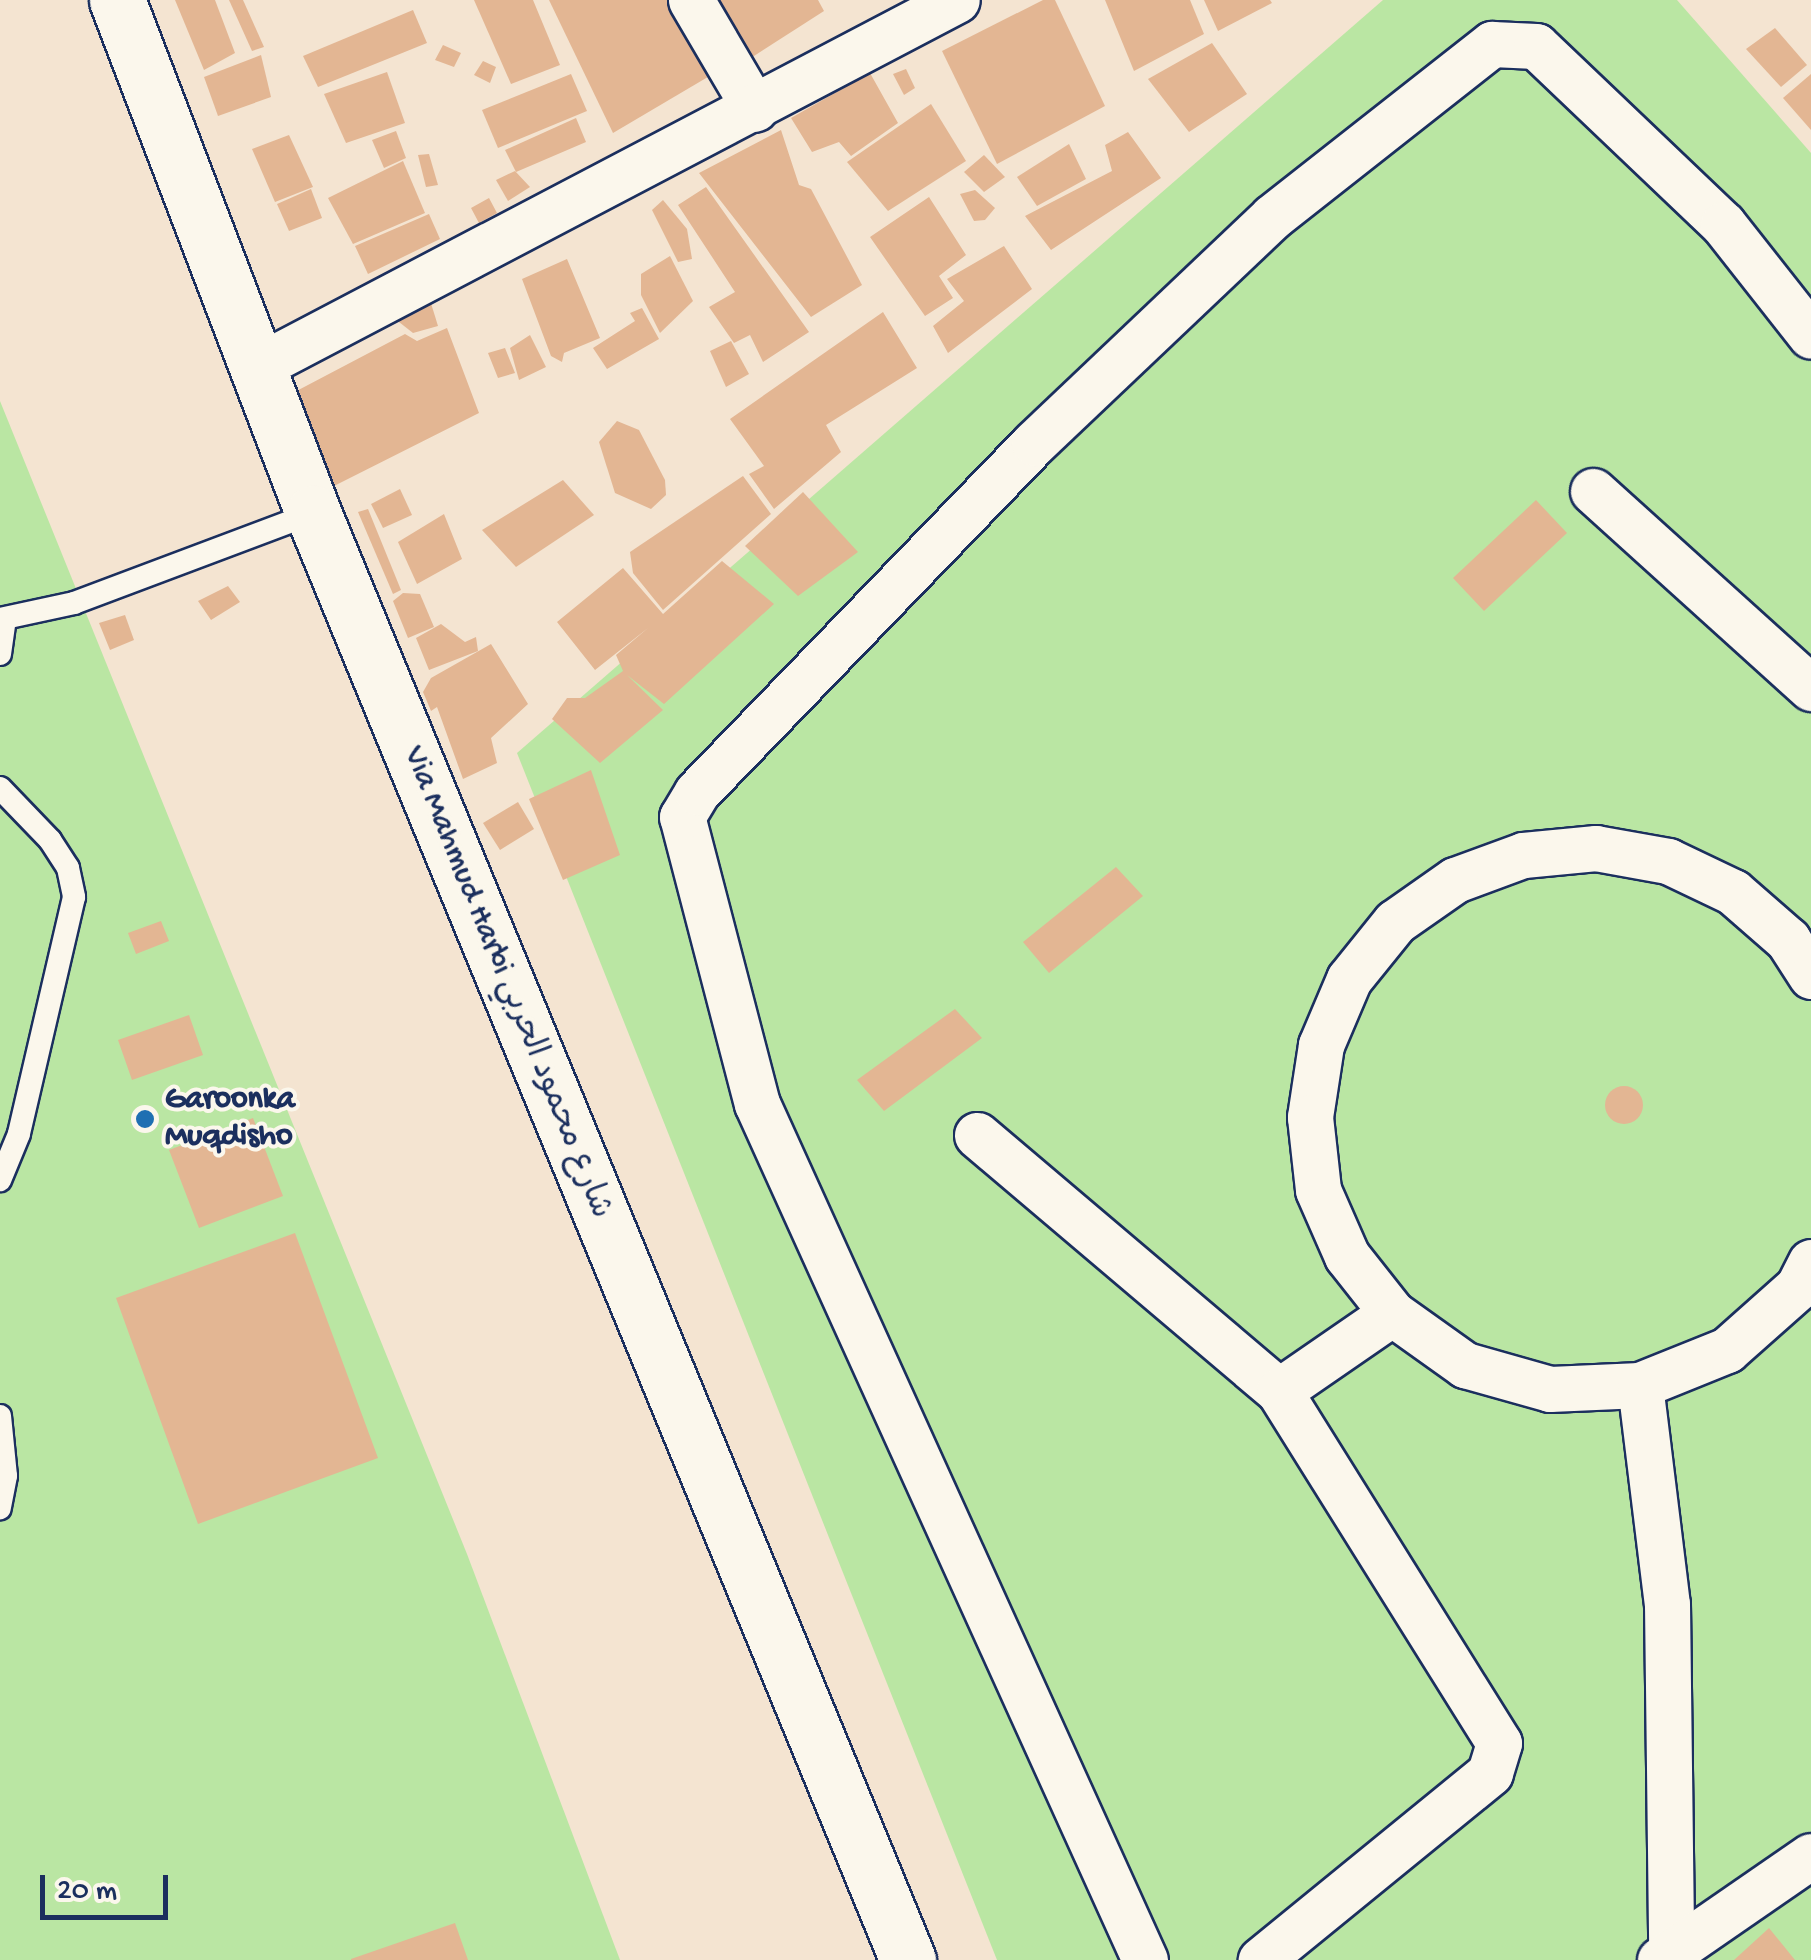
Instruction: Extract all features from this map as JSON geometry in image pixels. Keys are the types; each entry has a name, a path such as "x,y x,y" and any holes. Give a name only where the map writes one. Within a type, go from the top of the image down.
{"street":[{"name":"Via Mahmud Harbi شارع محمود الحربي","path":"118,0 312,513 908,1960"},
{"path":"691,0 755,109"},
{"path":"257,367 957,0"},
{"path":"1145,1960 757,1104 682,817 697,792 1048,430 1272,216 1492,44 1536,46 1723,224 1811,336"},
{"path":"1592,491 1811,688"},
{"path":"1804,943 1734,892 1668,860 1596,848 1523,854 1455,880 1395,922 1349,979 1320,1045 1310,1117 1318,1190 1347,1256 1392,1313 1482,1370 1550,1389 1640,1385 1727,1350 1798,1287 1811,1262"},
{"path":"977,1135 1279,1392 1499,1743 1490,1773 1261,1960"},
{"path":"1279,1392 1392,1313"},
{"path":"1640,1385 1667,1604 1666,1954"},
{"path":"1666,1954 1811,1856"}],"lane":[{"path":"0,654 3,620 74,603 312,513"},
{"path":"0,788 50,840 68,868 74,898 18,1134 0,1180"},
{"path":"0,1416 6,1476 0,1508"}],"green space":[{"path":"1383,0 1677,0 1811,153 1811,1960 997,1960 517,753"},
{"name":"Garoonka Muqdisho","path":"0,401 467,1554 620,1960 0,1960"}],"building":[{"path":"175,0 215,0 235,53 204,70"},
{"path":"229,0 243,0 264,47 252,51"},
{"path":"474,0 533,0 560,65 511,84"},
{"path":"549,0 675,0 718,71 613,133"},
{"path":"705,0 818,0 824,11 740,65"},
{"path":"1043,0 1055,0 1105,106 997,164 942,51"},
{"path":"1105,0 1190,0 1204,34 1134,71"},
{"path":"1204,0 1270,0 1272,3 1218,31"},
{"path":"413,10 427,43 318,87 303,56"},
{"path":"1775,28 1807,65 1781,87 1746,49"},
{"path":"1212,43 1247,94 1189,132 1148,79"},
{"path":"443,45 461,53 454,67 435,60"},
{"path":"261,55 271,97 218,116 204,77"},
{"path":"483,61 496,67 490,83 474,75"},
{"path":"906,69 915,88 904,95 893,74"},
{"path":"387,72 405,123 346,143 324,94"},
{"path":"870,73 898,123 851,156 839,142 812,152 791,118"},
{"path":"571,74 587,111 498,148 482,110"},
{"path":"1811,74 1811,130 1783,98"},
{"path":"931,104 966,161 888,211 847,162"},
{"path":"576,118 586,142 516,172 505,150"},
{"path":"781,130 799,185 811,189 862,285 811,317 699,173"},
{"path":"396,131 406,158 384,168 372,140"},
{"path":"1128,132 1161,178 1051,250 1025,216 1112,171 1105,145"},
{"path":"289,135 313,187 275,202 252,149"},
{"path":"1069,144 1086,179 1037,206 1017,177"},
{"path":"429,154 438,185 426,187 418,155"},
{"path":"984,155 1005,177 984,192 964,172"},
{"path":"403,161 425,213 353,244 328,198"},
{"path":"515,171 530,187 508,201 496,180"},
{"path":"706,187 809,332 763,362 750,335 734,343 709,307 735,292 678,205"},
{"path":"311,189 322,218 289,231 277,204"},
{"path":"975,190 995,208 985,220 974,221 960,194"},
{"path":"929,197 966,255 939,276 953,298 925,316 870,237"},
{"path":"489,198 497,213 479,223 471,208"},
{"path":"663,200 687,229 692,259 678,262 652,210"},
{"path":"429,214 440,239 368,274 355,246"},
{"path":"1004,246 1032,289 948,353 933,326 964,301 947,279"},
{"path":"670,256 693,301 660,333 641,295 641,274"},
{"path":"567,259 600,338 564,353 562,362 551,356 522,279"},
{"path":"430,300 438,326 413,333 399,322 396,309"},
{"path":"642,308 659,339 607,369 593,348 635,321 630,313"},
{"path":"883,312 917,368 826,425 841,452 774,509 749,474 764,466 730,419"},
{"path":"447,328 479,413 330,488 287,396 405,334 417,341"},
{"path":"530,335 546,367 519,380 510,348"},
{"path":"731,341 749,374 726,387 710,351"},
{"path":"505,348 515,373 498,378 488,353"},
{"path":"617,421 639,430 665,480 666,495 651,509 615,493 599,442"},
{"path":"743,476 771,514 663,610 633,573 630,552"},
{"path":"563,480 594,515 516,567 482,530"},
{"path":"400,489 412,515 383,528 371,504"},
{"path":"803,492 858,552 798,596 745,546"},
{"path":"1536,500 1567,533 1484,611 1453,578"},
{"path":"368,509 401,590 393,594 358,512"},
{"path":"444,514 462,559 417,584 398,542"},
{"path":"722,561 774,604 664,704 627,675 663,710 600,763 552,719 567,698 585,698 623,671 616,655 648,628 595,670 557,622 623,568 663,614"},
{"path":"228,586 240,602 211,620 198,601"},
{"path":"403,593 420,594 434,627 408,638 393,601"},
{"path":"125,615 134,640 110,650 99,623"},
{"path":"441,624 465,642 476,637 478,651 429,670 416,638"},
{"path":"491,644 528,704 491,738 497,763 463,779 437,707 431,711 423,692 431,678"},
{"path":"591,770 620,855 563,880 529,799"},
{"path":"518,802 534,829 500,850 483,823"},
{"path":"1116,867 1143,896 1049,973 1023,942"},
{"path":"161,921 169,941 136,954 128,933"},
{"path":"955,1009 982,1038 884,1111 857,1080"},
{"path":"189,1015 203,1055 132,1080 118,1040"},
{"path":"1624,1086 1638,1091 1643,1105 1638,1119 1624,1124 1610,1119 1605,1105 1610,1091"},
{"path":"253,1118 283,1196 199,1228 169,1150"},
{"path":"295,1233 378,1458 198,1524 116,1298"},
{"path":"455,1923 468,1960 351,1960 351,1959"},
{"path":"1769,1928 1795,1960 1734,1960"}],"place":[{"name":"Garoonka Muqdisho","path":"145,1119"}]}
